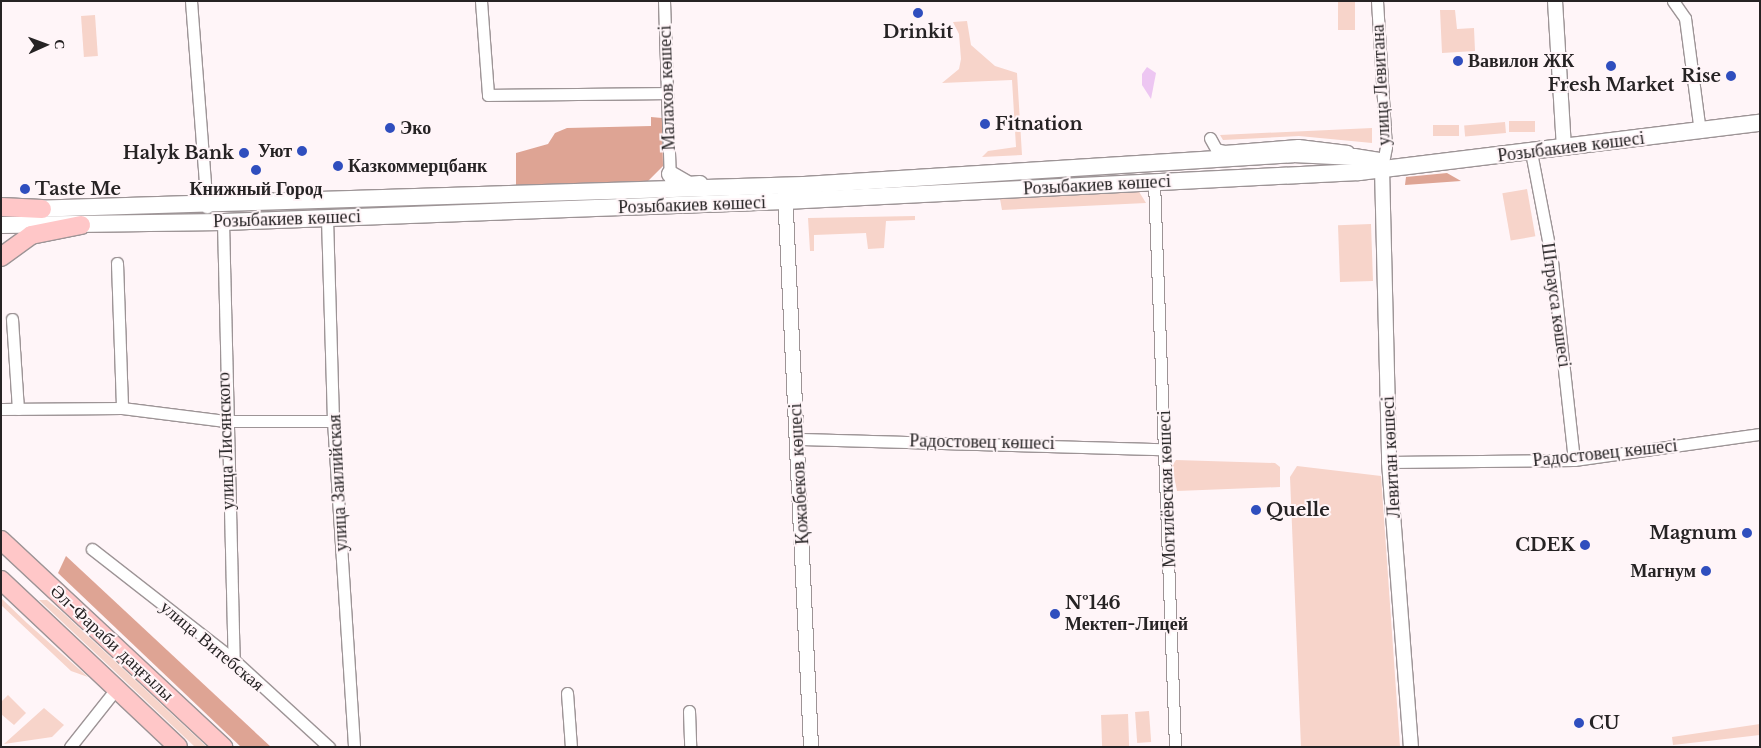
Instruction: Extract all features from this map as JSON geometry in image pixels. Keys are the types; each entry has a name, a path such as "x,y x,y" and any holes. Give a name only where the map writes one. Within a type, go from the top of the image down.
{"main road":[{"name":"Розыбакиев көшесі","path":"42,209 671,198 1154,182 1531,152 1760,123"},
{"name":"Розыбакиев көшесі","path":"1,225 223,222 327,218 671,198 764,186 785,194 1293,154 1380,164"},
{"path":"670,174 689,185 764,186"},
{"path":"1,209 42,209"},
{"path":"1,257 31,235 81,225"},
{"name":"Әл-Фараби даңғылы","path":"1,540 222,747"},
{"name":"Әл-Фараби даңғылы","path":"1,580 178,747"}],"street":[{"path":"190,1 206,207"},
{"path":"481,1 488,95 667,93"},
{"name":"Малахов көшесі","path":"664,1 671,198"},
{"name":"улица Левитана","path":"1377,1 1386,146 1380,164"},
{"path":"1555,1 1564,148"},
{"path":"1673,1 1685,18 1700,132"},
{"path":"1210,138 1216,149 1224,151 1319,145 1380,164"},
{"name":"Штрауса көшесі","path":"1531,152 1552,261 1574,460"},
{"name":"Левитан көшесі","path":"1380,164 1389,462 1411,747"},
{"name":"Могилёвская көшесі","path":"1154,182 1175,747"},
{"name":"Қожабеков көшесі","path":"785,194 811,747"},
{"name":"улица Заилийская","path":"327,218 333,421 354,747"},
{"name":"улица Лисянского","path":"223,222 225,421 234,660"},
{"path":"117,263 122,408"},
{"path":"12,319 18,409"},
{"path":"1,409 122,408 225,421 333,421"},
{"name":"Радостовец көшесі","path":"1389,462 1574,460 1760,434"},
{"name":"Радостовец көшесі","path":"798,439 1165,449"},
{"name":"улица Витебская","path":"92,549 234,660 329,747"},
{"path":"70,747 80,739 93,714 116,690"},
{"path":"567,693 571,747"},
{"path":"689,711 690,747"}],"shaded area":[{"path":"1338,1 1355,1 1355,30 1338,30"},
{"path":"1440,10 1455,10 1457,29 1474,28 1475,51 1442,53"},
{"path":"95,15 98,56 84,57 81,16"},
{"path":"967,21 971,45 995,66 1017,73 1022,155 982,157 988,151 1016,147 1012,80 942,83 959,69 961,59 959,34 953,22"},
{"path":"1147,67 1156,73 1151,99 1142,85 1142,74"},
{"path":"651,117 662,118 663,166 648,181 516,187 516,153 548,144 555,133 567,128 651,126"},
{"path":"1509,121 1535,121 1535,132 1509,132"},
{"path":"1505,122 1506,133 1465,137 1464,126"},
{"path":"1433,125 1459,125 1459,136 1433,136"},
{"path":"1372,128 1372,143 1299,136 1223,140 1220,135"},
{"path":"1447,173 1461,181 1405,185 1406,177"},
{"path":"1527,189 1535,236 1511,241 1502,193"},
{"path":"1138,190 1146,203 1002,210 1000,199"},
{"path":"915,216 915,220 886,221 884,248 868,249 866,233 814,235 814,251 810,251 808,218"},
{"path":"1371,224 1373,281 1340,282 1338,225"},
{"path":"1176,460 1275,463 1280,467 1280,487 1177,491 1172,466"},
{"path":"1297,466 1381,476 1400,747 1301,747 1290,477"},
{"path":"66,556 271,747 241,747 58,573"},
{"path":"1,598 88,677 71,671 1,605"},
{"path":"39,600 47,600 62,612 207,747 195,747"},
{"path":"8,695 26,713 14,725 1,714 1,702"},
{"path":"44,708 64,725 52,737 4,744"},
{"path":"1149,711 1151,742 1137,743 1135,712"},
{"path":"1128,714 1129,747 1102,747 1101,715"},
{"path":"1760,724 1760,735 1673,745 1672,737"}],"place":[{"name":"Drinkit","path":"918,13"},
{"name":"Вавилон ЖК","path":"1458,61"},
{"name":"Fresh Market","path":"1611,66"},
{"name":"Rise","path":"1731,76"},
{"name":"Fitnation","path":"985,124"},
{"name":"Эко","path":"390,128"},
{"name":"Уют","path":"302,151"},
{"name":"Halyk Bank","path":"244,153"},
{"name":"Казкоммерцбанк","path":"338,166"},
{"name":"Книжный Город","path":"256,170"},
{"name":"Taste Me","path":"25,189"},
{"name":"Quelle","path":"1256,510"},
{"name":"Magnum","path":"1747,533"},
{"name":"CDEK","path":"1585,545"},
{"name":"Магнум","path":"1706,571"},
{"name":"№146 Мектеп-Лицей","path":"1055,614"},
{"name":"CU","path":"1579,723"}]}
